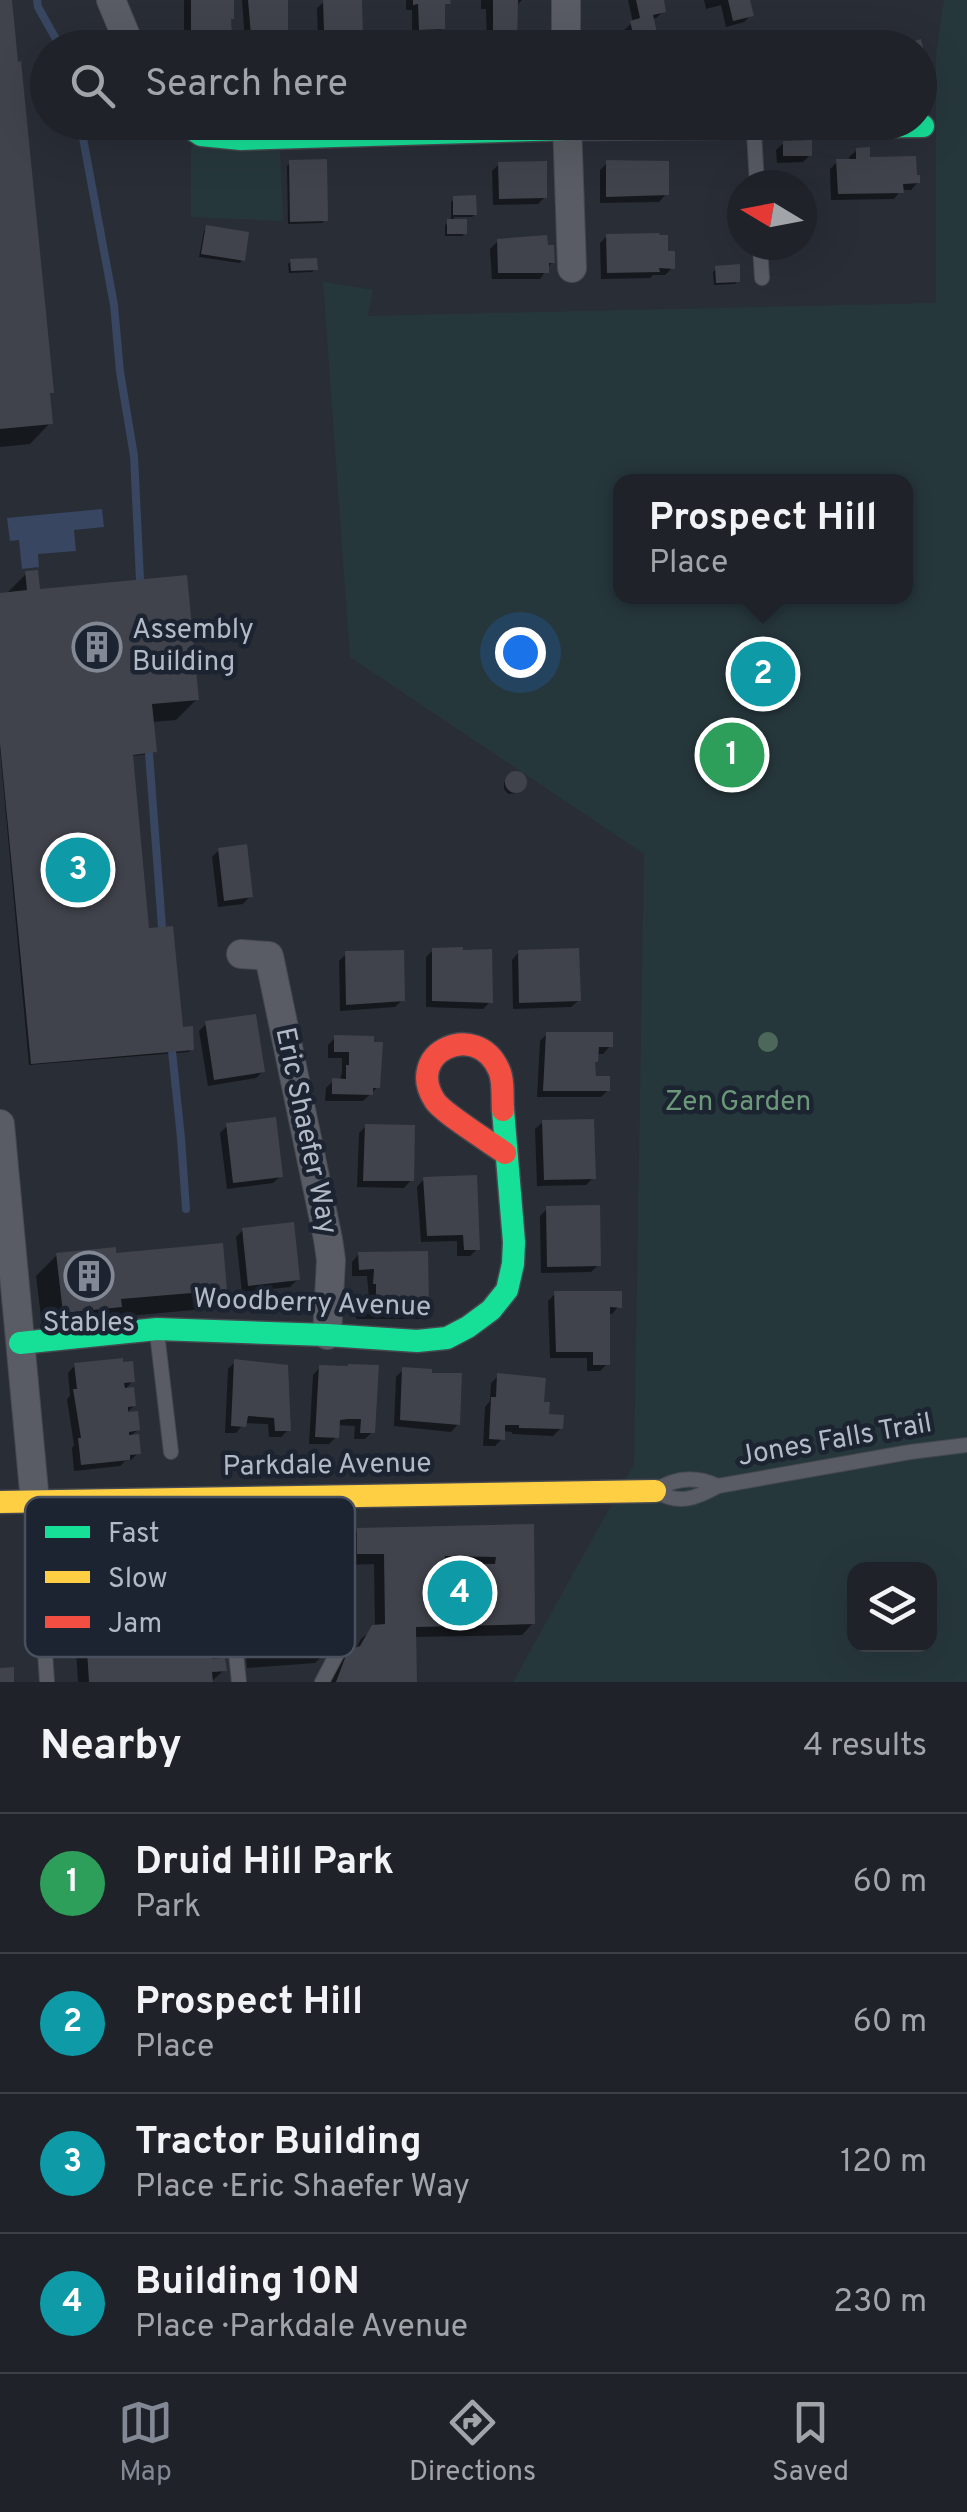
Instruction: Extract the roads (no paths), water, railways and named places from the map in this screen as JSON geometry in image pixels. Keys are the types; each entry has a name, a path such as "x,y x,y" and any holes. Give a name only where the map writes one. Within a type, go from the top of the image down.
{"street":[{"path":"111,0 124,30"},
{"path":"566,0 566,30"},
{"path":"567,140 572,268"},
{"name":"Eric Shaefer Way","path":"241,954 270,956 328,1239 328,1335"},
{"name":"Woodberry Avenue","path":"20,1343 157,1329 417,1342 447,1338 491,1310 507,1290 513,1264 513,1229 500,1071 479,1047 464,1042 438,1051 426,1077 436,1103 505,1153"},
{"path":"0,1124 8,1290 20,1343 35,1497"},
{"name":"Parkdale Avenue","path":"283,1497 655,1491"}],"lane":[{"path":"755,140 756,170"},
{"path":"761,260 762,278"},
{"path":"157,1329 171,1452"},
{"name":"Jones Falls Trail","path":"655,1491 669,1481 702,1479 718,1486 967,1445"},
{"path":"45,1657 47,1682"},
{"path":"236,1657 239,1682"},
{"path":"322,1682 335,1657"}],"water":[{"path":"102,509 104,527 74,530 76,551 38,554 39,567 22,569 19,540 10,541 7,518"}],"waterway":[{"path":"37,0 51,30"},
{"path":"83,140 114,305 134,456 140,580"},
{"path":"149,753 162,927"},
{"path":"172,1051 186,1209"}],"place":[{"name":"Assembly Building","path":"97,647"},
{"name":"Prospect Hill","path":"763,674"},
{"name":"Druid Hill Park","path":"732,755"},
{"name":"Tractor Building","path":"78,870"},
{"name":"Stables","path":"89,1276"},
{"name":"Building 10N","path":"460,1593"}],"park label":[{"name":"Zen Garden","path":"738,1103"}]}
